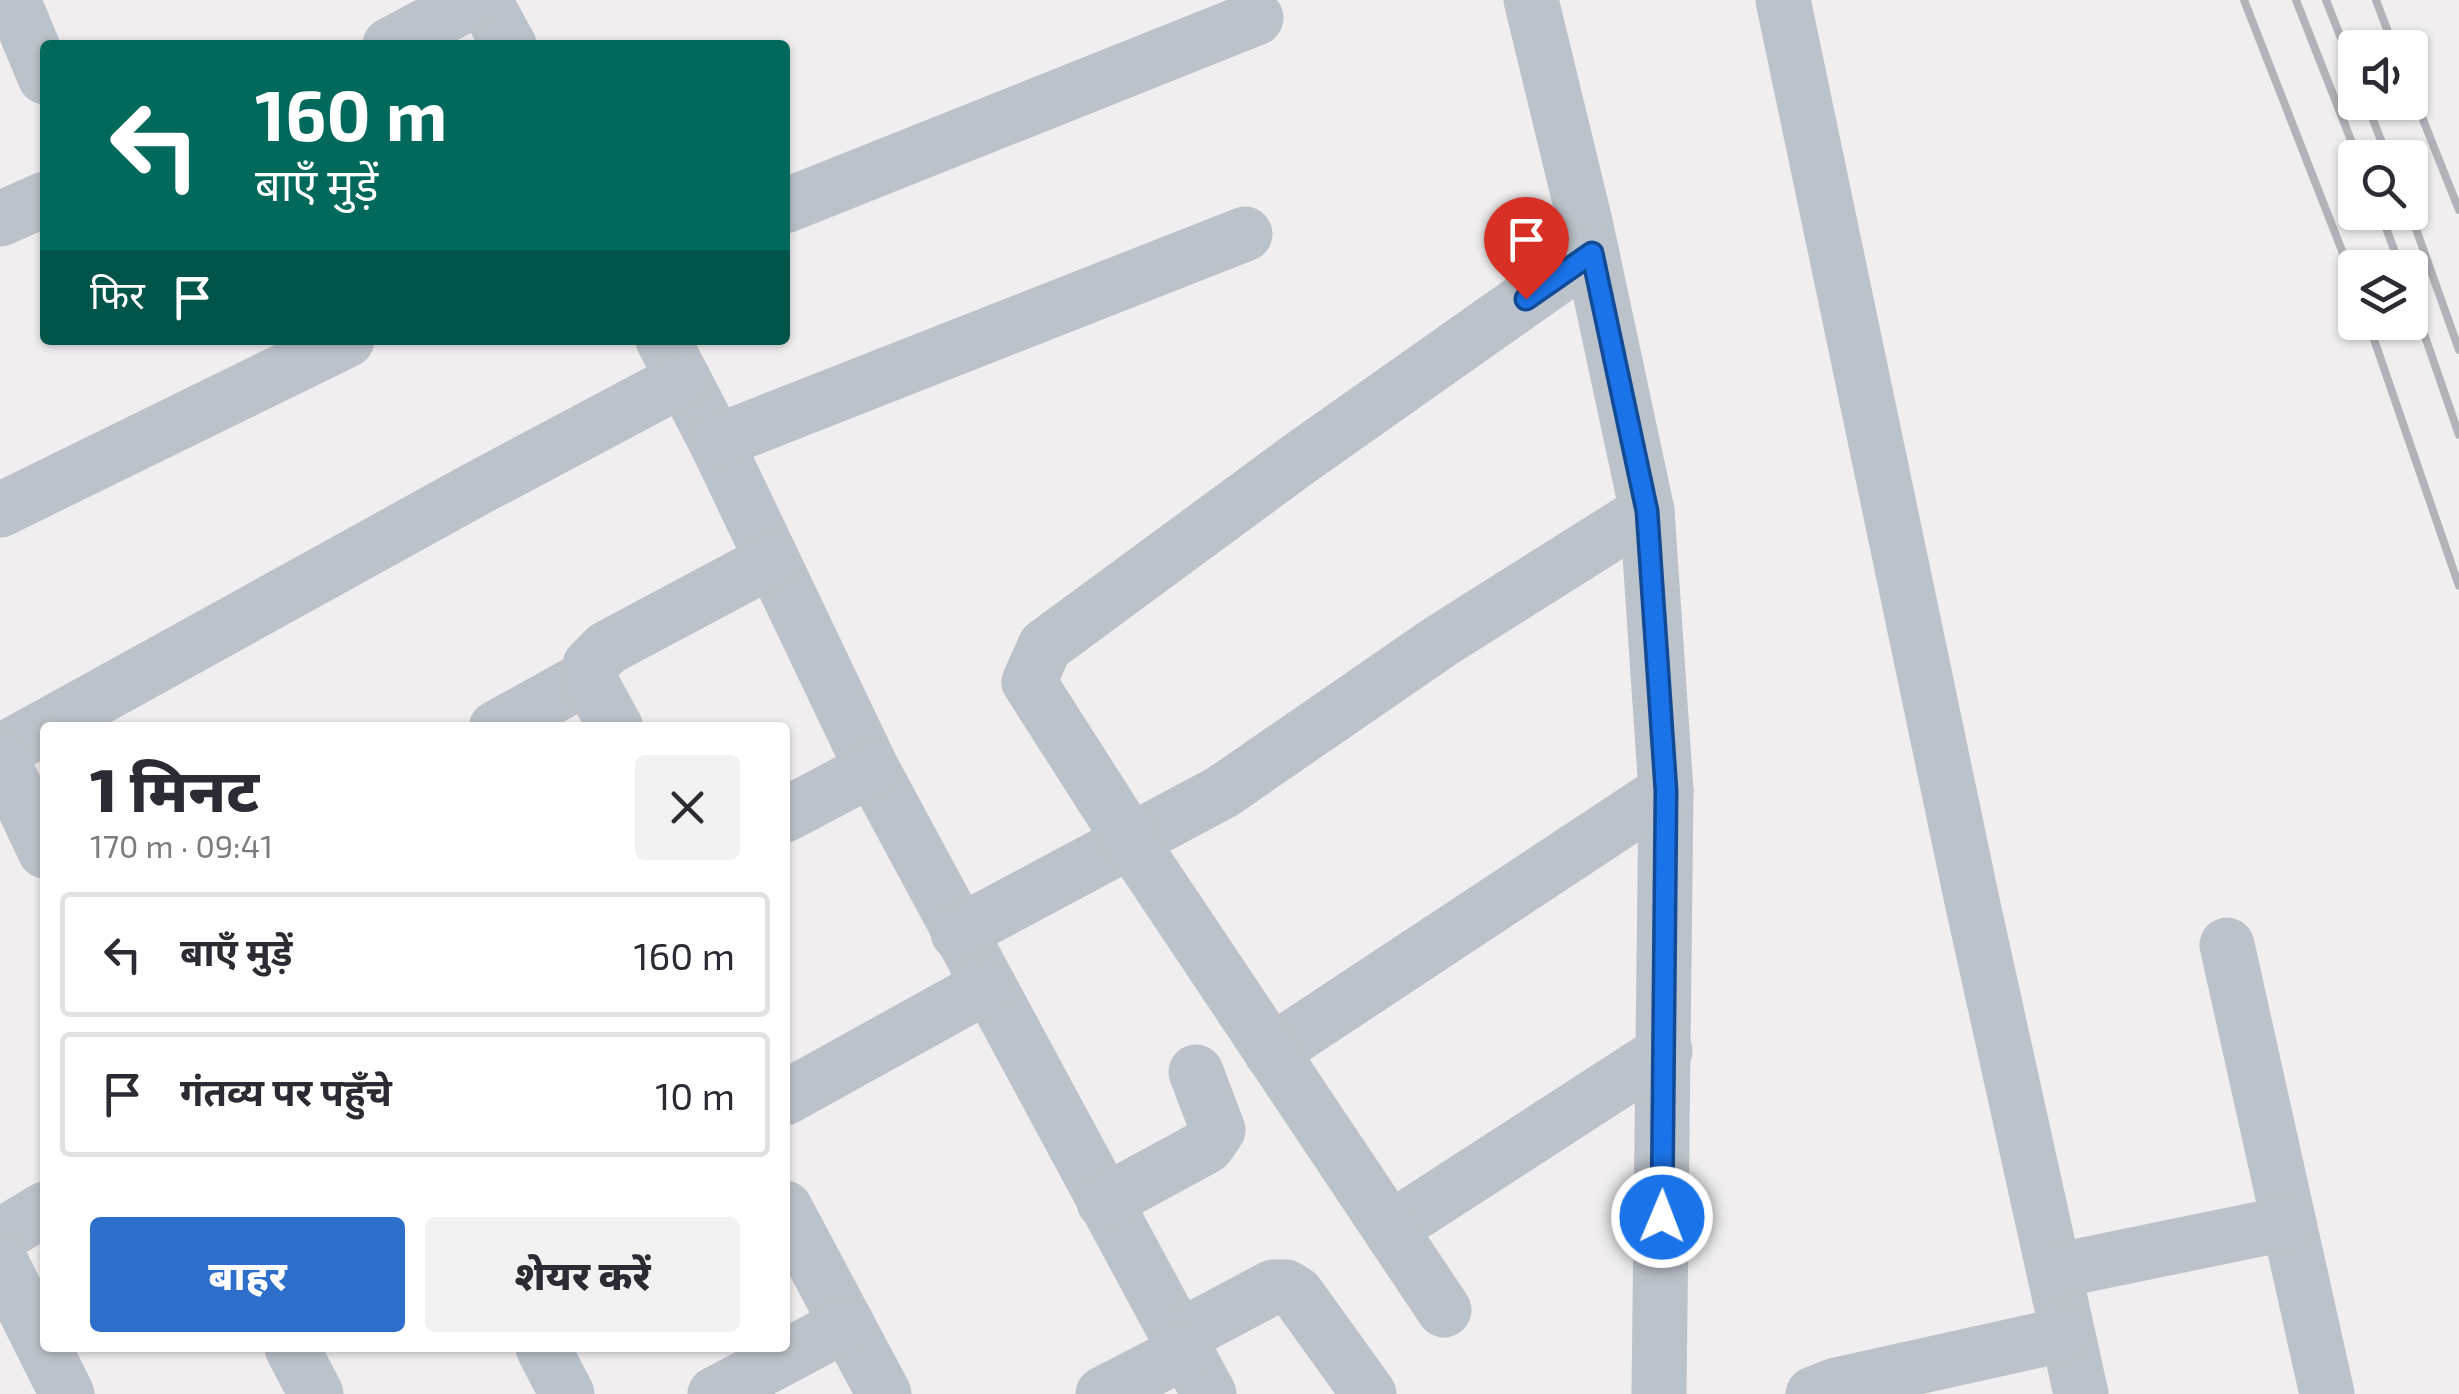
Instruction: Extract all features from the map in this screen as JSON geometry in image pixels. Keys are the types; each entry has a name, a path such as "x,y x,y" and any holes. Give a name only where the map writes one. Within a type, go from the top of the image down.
{"street":[{"path":"12,0 40,65"},
{"path":"399,40 474,0"},
{"path":"484,0 506,40"},
{"path":"1531,0 1592,253 1647,511 1666,791 1659,1394"},
{"path":"1783,0 1972,902 2081,1394"},
{"path":"790,204 1256,18"},
{"path":"0,219 40,202"},
{"path":"716,442 1245,234"},
{"path":"1444,1310 1029,682 1044,646 1299,459 1592,253"},
{"path":"0,510 337,345"},
{"path":"57,722 476,488 673,360 872,769 1191,1361"},
{"path":"958,933 1222,792 1441,642 1647,511"},
{"path":"613,722 588,677 590,665 608,648 772,560"},
{"path":"507,722 588,677"},
{"path":"40,732 0,754 40,840"},
{"path":"790,812 872,769"},
{"path":"1271,1052 1666,791"},
{"path":"2227,945 2328,1394"},
{"path":"790,1095 987,986"},
{"path":"1390,1228 1665,1052"},
{"path":"1104,1202 1207,1146 1218,1130 1196,1072"},
{"path":"0,1236 40,1212"},
{"path":"790,1217 884,1394"},
{"path":"2055,1271 2289,1222"},
{"path":"0,1260 40,1339"},
{"path":"1102,1394 1191,1361 1273,1287 1286,1287 1297,1294 1369,1394"},
{"path":"715,1394 847,1324"},
{"path":"1829,1391 2066,1334"},
{"path":"47,1352 68,1394"},
{"path":"545,1352 567,1394"}],"railway":[{"path":"2244,0 2342,250"},
{"path":"2296,0 2351,140"},
{"path":"2326,0 2338,31"},
{"path":"2376,0 2387,30"},
{"path":"2373,120 2381,140"},
{"path":"2423,120 2459,210"},
{"path":"2387,230 2394,250"},
{"path":"2416,230 2459,350"},
{"path":"2374,340 2459,586"},
{"path":"2426,340 2459,435"}],"route":[{"path":"1526,299 1592,253 1647,511 1666,791 1662,1217"}]}
